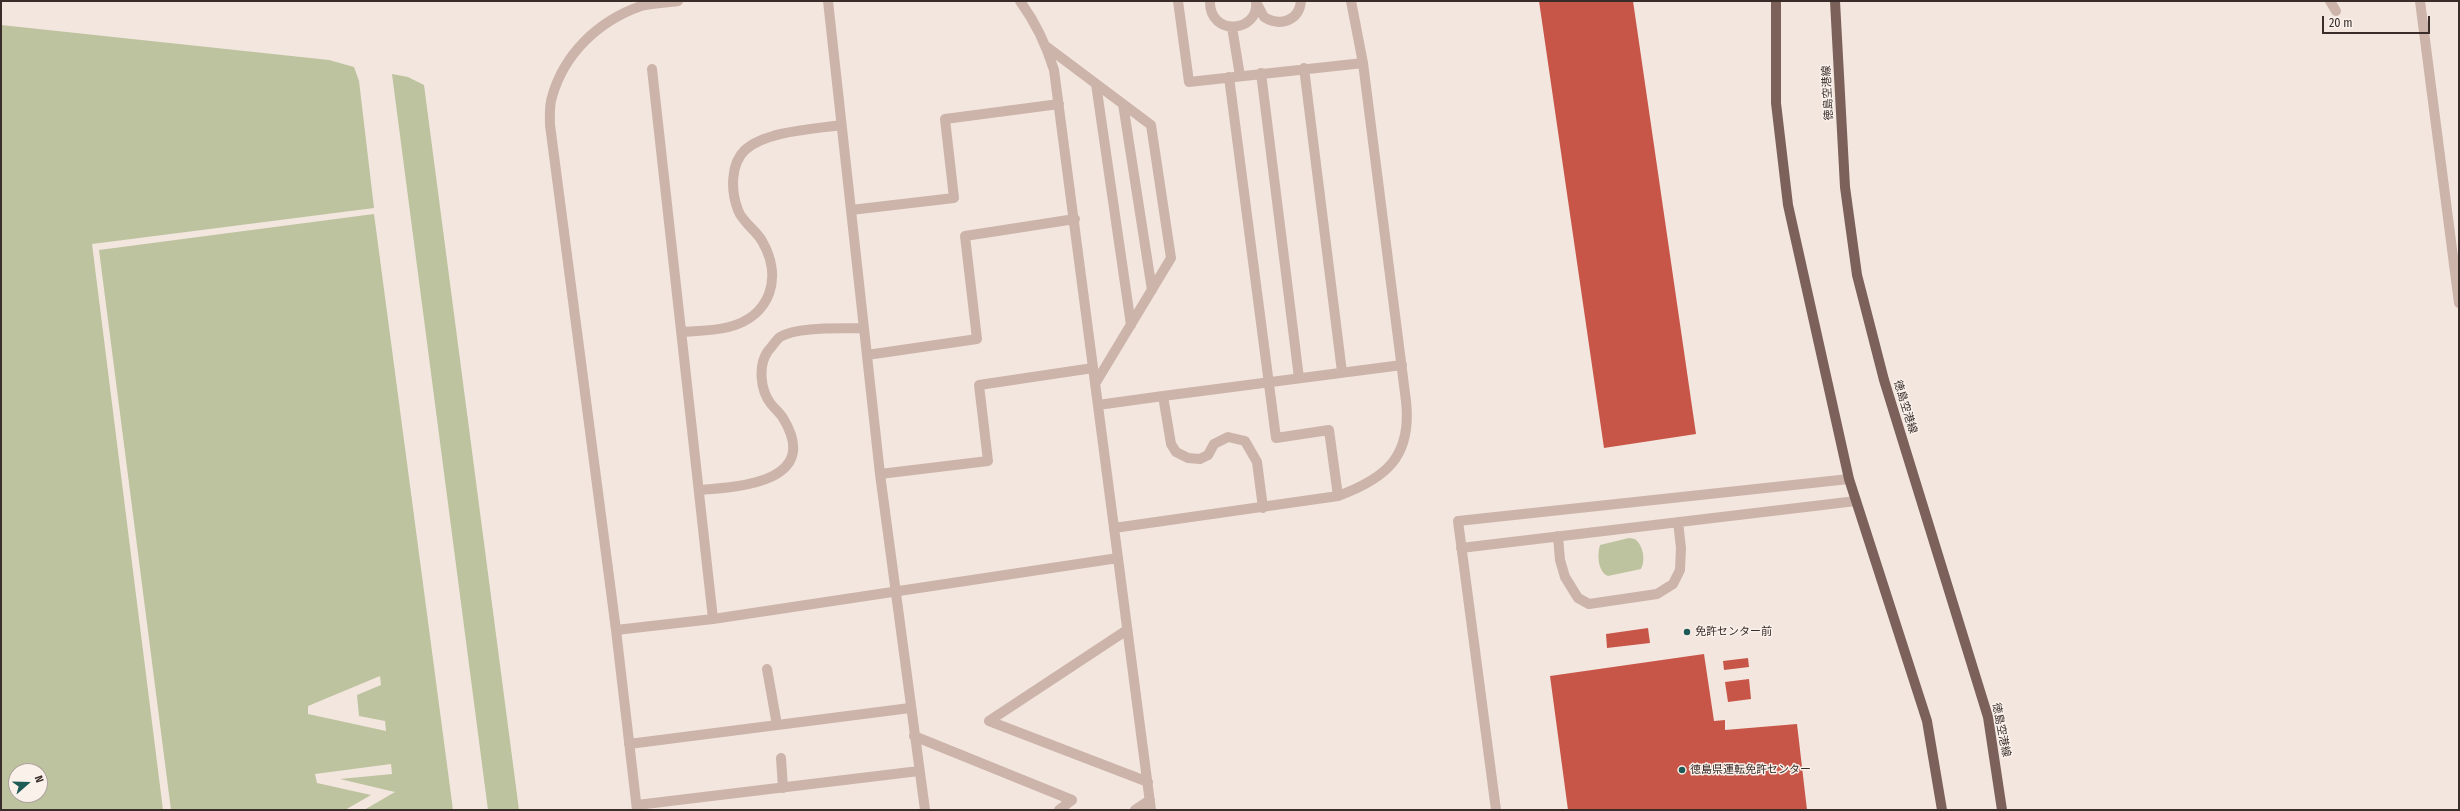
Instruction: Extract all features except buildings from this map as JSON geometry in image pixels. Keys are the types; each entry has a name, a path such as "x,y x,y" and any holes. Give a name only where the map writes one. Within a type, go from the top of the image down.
{"main road":[{"path":"1776,1 1776,103 1788,205 1849,479 1927,721 1942,810"},
{"name":"徳島空港線","path":"1835,1 1845,187 1857,275 1884,380 1988,717 2002,810"}],"street":[{"path":"678,1 642,6 611,20 574,51 560,75 551,99 550,125 616,630 637,808 919,771"},
{"path":"828,1 880,474 897,592 910,708 925,810"},
{"path":"1020,1 1034,21 1047,47 1054,70 1059,104 1148,782 1150,805 1135,810"},
{"path":"1178,1 1189,82 1304,68 1363,63"},
{"path":"1210,1 1213,16 1218,22 1232,27 1239,26 1251,18 1256,2"},
{"path":"1256,2 1264,17 1277,22 1292,19 1301,7 1301,1"},
{"path":"1114,528 1263,508 1338,496 1365,486 1382,474 1395,460 1409,424 1363,63 1351,1"},
{"path":"2330,1 2336,12"},
{"path":"2420,1 2459,303"},
{"path":"1232,27 1240,76"},
{"path":"1047,47 1151,125 1171,258 1096,384"},
{"path":"1304,68 1342,372"},
{"path":"652,69 713,619"},
{"path":"1261,73 1299,378"},
{"path":"1229,77 1276,438 1329,430 1338,496"},
{"path":"1096,84 1131,324"},
{"path":"851,210 954,198 945,119 1059,104"},
{"path":"1123,104 1152,290"},
{"path":"681,332 730,326 747,319 761,306 772,292 773,277 770,259 762,240 738,211 732,190 736,165 745,150 762,140 785,134 841,125"},
{"path":"867,355 978,339 965,236 1075,219"},
{"path":"699,490 754,484 774,477 789,464 794,442 783,417 770,403 762,380 762,360 779,337 798,332 864,328"},
{"path":"1098,405 1402,365"},
{"path":"880,474 988,461 979,385 1093,368"},
{"path":"1163,396 1171,444 1176,452 1188,458 1200,459 1208,455 1214,444 1228,437 1246,441 1257,462 1263,508"},
{"path":"1496,810 1458,521 1849,479"},
{"path":"1461,548 1856,501"},
{"path":"1558,536 1560,560 1565,577 1578,598 1589,604 1657,594 1672,584 1680,570 1681,548 1678,522"},
{"path":"616,630 713,619 1118,558"},
{"path":"1127,630 989,721 1148,782"},
{"path":"767,669 777,725"},
{"path":"629,744 910,708"},
{"path":"914,736 1072,800 1059,810"},
{"path":"782,758 783,788"}],"green space":[{"path":"1,25 329,60 354,67 359,81 374,208 92,244 163,810 1,810"},
{"path":"392,74 408,77 424,85 519,810 488,810"},
{"path":"374,214 453,810 364,810 395,792 340,779 392,774 391,764 315,774 317,783 371,795 345,810 171,810 99,250","holes":["380,676 381,685 357,695 359,716 385,721 386,731 308,714 308,706"]},
{"path":"1629,538 1635,539 1642,549 1643,565 1641,569 1608,576 1600,567 1600,545"}],"place":[{"name":"免許センター前","path":"1687,632"},
{"name":"徳島県運転免許センター","path":"1682,770"}]}
